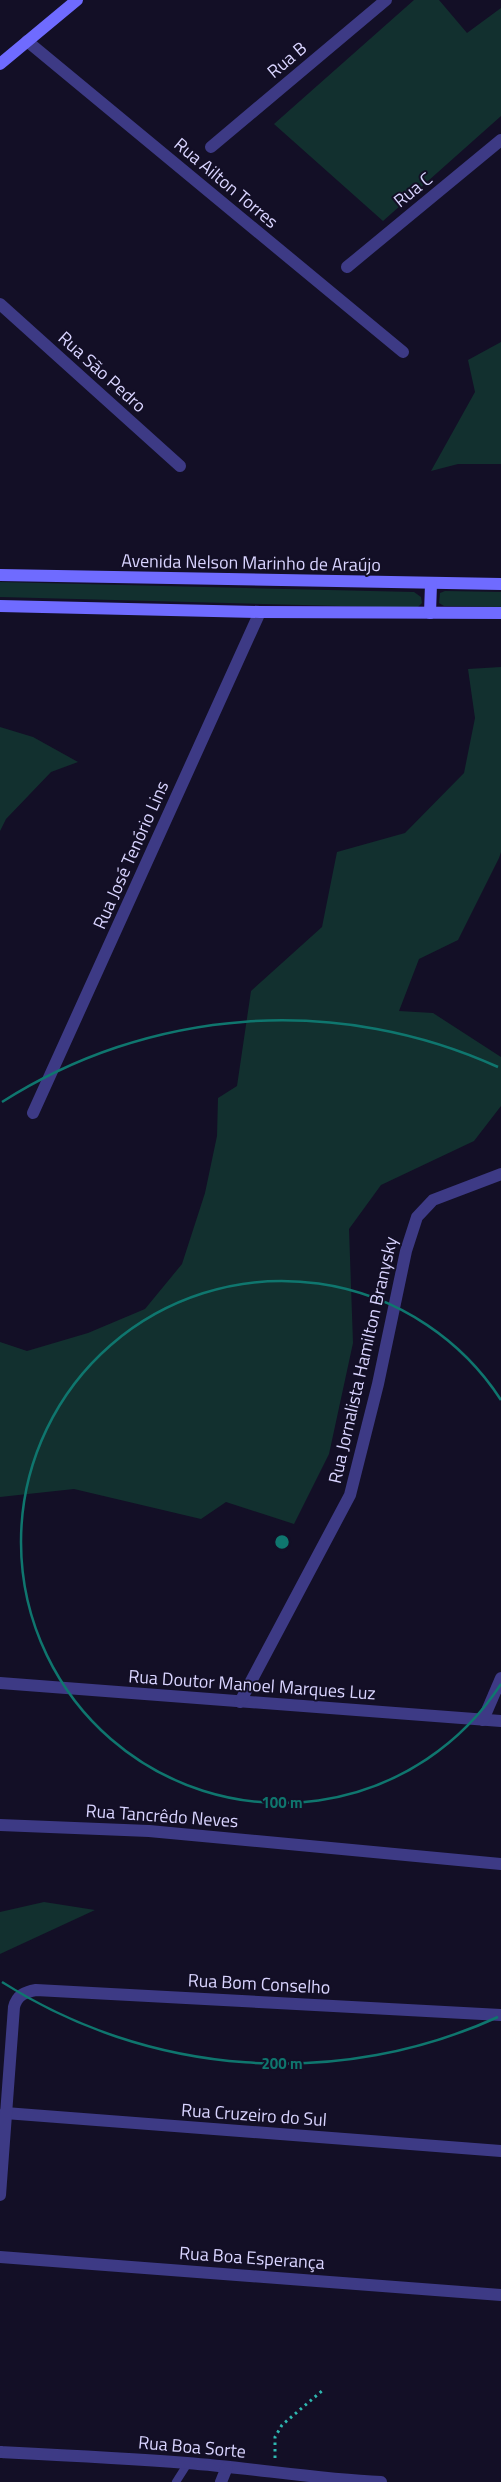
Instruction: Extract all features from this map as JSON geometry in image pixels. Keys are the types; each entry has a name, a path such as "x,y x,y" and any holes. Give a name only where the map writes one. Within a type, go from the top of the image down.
{"main road":[{"path":"0,64 77,0"},
{"name":"Avenida Nelson Marinho de Araújo","path":"0,575 501,584"},
{"path":"430,613 431,584"},
{"path":"0,606 260,612 501,613"}],"street":[{"name":"Rua B","path":"210,147 386,0"},
{"name":"Rua Ailton Torres","path":"27,41 403,352"},
{"name":"Rua C","path":"347,267 501,140"},
{"name":"Rua São Pedro","path":"0,304 180,466"},
{"name":"Rua José Tenório Lins","path":"33,1113 260,612"},
{"name":"Rua Jornalista Hamilton Branysky","path":"240,1702 350,1496 378,1384 406,1251 417,1217 433,1200 501,1174"},
{"path":"483,1720 501,1678"},
{"name":"Rua Doutor Manoel Marques Luz","path":"0,1683 501,1721"},
{"name":"Rua Tancrêdo Neves","path":"0,1825 149,1831 501,1864"},
{"name":"Rua Bom Conselho","path":"5,2113 14,2007 17,1998 26,1992 36,1990 501,2014"},
{"path":"0,2195 5,2113"},
{"name":"Rua Cruzeiro do Sul","path":"5,2113 501,2151"},
{"name":"Rua Boa Esperança","path":"0,2257 501,2295"},
{"name":"Rua Boa Sorte","path":"0,2452 188,2463 275,2471 322,2479 381,2482"},
{"path":"221,2482 228,2468"}],"lane":[{"path":"176,2482 188,2463"}],"path":[{"path":"275,2471 275,2437 282,2425 324,2390"}],"green space":[{"path":"414,0 439,0 467,33 501,8 501,116 383,221 274,124"},
{"path":"501,342 501,464 458,464 431,471 475,392 468,360"},
{"path":"0,582 414,592 421,597 422,603 417,608 0,597"},
{"path":"445,591 501,592 501,607 444,606 439,603 440,593"},
{"path":"501,667 501,852 458,940 419,959 399,1011 433,1013 501,1057 501,1106 474,1141 381,1185 349,1229 353,1343 329,1454 294,1524 226,1502 201,1519 74,1489 0,1497 0,1342 27,1351 88,1333 145,1309 182,1264 205,1193 217,1136 218,1098 237,1086 251,991 322,927 337,852 405,833 464,773 475,718 468,669"},
{"path":"0,727 33,737 78,762 51,772 6,819 0,831"},
{"path":"44,1902 95,1910 0,1954 0,1912"}]}
